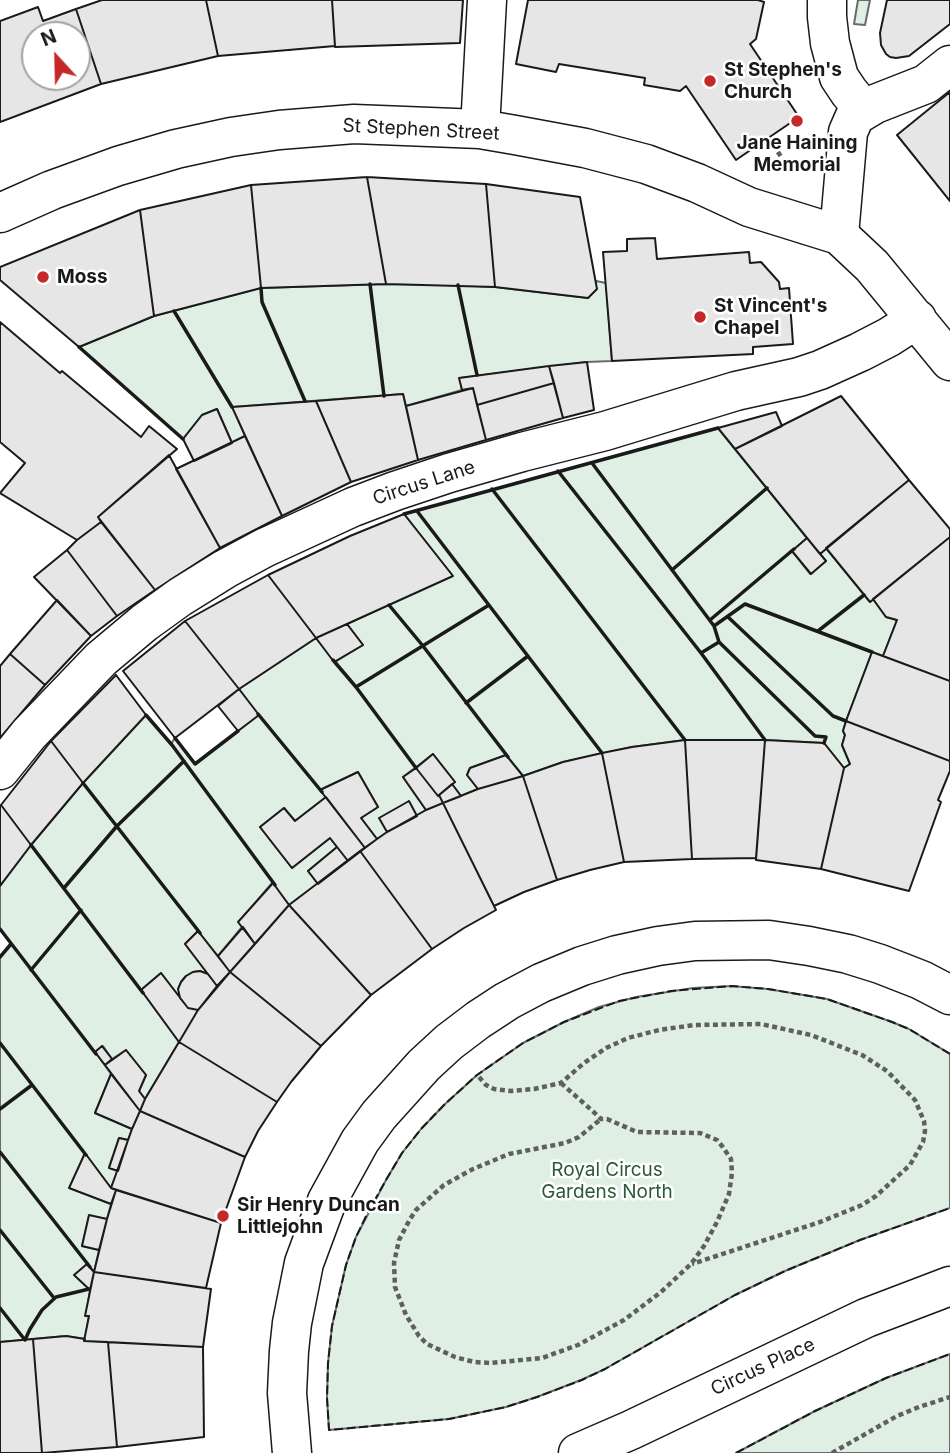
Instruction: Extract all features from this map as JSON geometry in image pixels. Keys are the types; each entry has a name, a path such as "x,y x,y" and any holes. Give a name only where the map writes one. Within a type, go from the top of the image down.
{"street":[{"path":"480,130 487,0"},
{"path":"827,0 830,43 839,76 864,110"},
{"path":"936,332 872,265 839,235 848,132 855,116 926,83 950,65"},
{"name":"St Stephen Street","path":"0,213 52,190 176,149 279,130 354,124 480,130 548,140 646,164 697,183 749,207 839,235"},
{"name":"Circus Lane","path":"0,770 29,734 101,659 180,597 264,548 353,507 405,487 736,391 799,377 870,347 936,332"},
{"path":"292,1453 287,1393 292,1323 304,1264 327,1201 360,1142 386,1107 424,1065 478,1020 541,983 582,966 617,955 695,941 769,940 848,954 921,980 950,995"},
{"name":"Circus Place","path":"578,1453 866,1318 950,1286"}],"path":[{"path":"768,138 786,165"},
{"path":"477,1075 486,1085 503,1091 534,1089 561,1083 606,1048 628,1038 694,1025 761,1024 811,1035 862,1055 887,1071 915,1100 924,1121 923,1142 910,1165 876,1196 862,1205 820,1222 691,1264"},
{"path":"561,1083 601,1119"},
{"path":"601,1119 637,1132 700,1133 717,1140 728,1153 732,1173 725,1205 704,1246 691,1264 661,1292 612,1327 578,1345 542,1358 474,1362 442,1352 427,1344 412,1326 395,1287 394,1263 399,1240 416,1210 444,1185 473,1169 509,1154 572,1140 601,1119"},
{"path":"832,1453 897,1416 919,1406 950,1398"}],"green space":[{"path":"858,0 870,0 865,25 854,24"},
{"path":"596,281 606,283 612,361 460,378 462,390 406,406 403,394 233,407 245,436 232,443 217,409 202,415 183,439 79,347 154,316 261,288 458,285 588,298 596,289"},
{"path":"718,428 807,538 792,551 810,574 826,561 820,554 826,548 870,602 873,599 886,617 897,620 883,656 872,652 846,721 842,745 850,764 844,768 824,743 685,740 632,747 563,762 523,776 506,755 470,768 467,775 478,789 461,796 452,784 455,782 433,754 403,777 426,810 377,839 361,818 378,807 358,772 320,790 326,797 295,821 284,808 260,827 292,868 330,838 337,847 308,871 318,884 289,905 272,883 239,922 242,927 218,956 198,931 185,944 208,974 200,971 186,976 179,989 180,998 161,973 141,990 179,1042 145,1099 139,1091 146,1075 126,1050 112,1059 103,1046 95,1052 111,1074 95,1113 132,1129 128,1140 119,1138 109,1167 118,1171 111,1188 85,1154 70,1188 111,1204 107,1219 89,1216 82,1246 99,1250 94,1272 87,1264 75,1275 90,1290 85,1339 66,1336 0,1342 0,957 11,944 0,929 0,886 31,845 83,783 146,715 171,744 175,738 196,764 258,715 239,689 316,638 335,662 363,645 347,624 452,575 404,514"},
{"name":"Royal Circus Gardens North","path":"731,986 827,999 909,1029 950,1054 950,1208 860,1240 785,1271 735,1295 605,1369 537,1397 506,1407 449,1419 329,1430 328,1363 332,1326 346,1265 356,1237 386,1180 421,1129 477,1075 523,1043 564,1022 599,1007 636,997 693,988"},
{"path":"950,1354 950,1453 736,1453 815,1411 886,1378"}],"building":[{"path":"102,0 206,0 218,56 101,84 91,54 91,21 80,21 76,9"},
{"path":"206,0 332,0 335,46 218,56"},
{"path":"332,0 463,0 460,43 335,47"},
{"name":"St Stephen's Church","path":"528,0 764,2 756,39 750,44 799,117 736,160 686,86 680,91 644,85 645,78 559,64 556,72 516,64"},
{"path":"887,0 950,0 950,24 909,56 890,57 881,45 880,33"},
{"path":"38,7 43,21 21,21 21,91 82,91 0,122 0,21"},
{"path":"76,9 80,21 43,21"},
{"path":"91,54 101,84 91,88"},
{"path":"950,92 950,201 897,135"},
{"path":"367,177 486,184 495,287 386,284"},
{"path":"367,177 386,284 261,288 251,185"},
{"path":"486,184 580,197 597,289 588,298 495,287"},
{"path":"251,185 261,288 154,316 140,210"},
{"path":"140,210 154,316 79,347 0,280 0,267"},
{"name":"St Vincent's Chapel","path":"655,238 657,259 749,252 750,263 761,262 779,282 780,289 789,288 793,344 753,347 753,354 612,361 603,252 627,251 627,239"},
{"path":"0,322 141,437 149,426 177,449 98,517 101,522 77,540 0,493 25,463 0,442"},
{"path":"587,362 594,410 563,418 549,366"},
{"path":"549,366 554,383 477,405 473,388 462,390 459,378"},
{"path":"554,383 563,418 486,440 477,405"},
{"path":"473,388 486,440 418,460 406,406"},
{"path":"403,394 418,460 351,482 316,401"},
{"path":"841,396 909,480 820,554 735,449"},
{"path":"316,401 351,482 282,516 232,407"},
{"path":"217,409 232,443 194,461 183,439 202,415"},
{"path":"776,412 782,426 735,449 718,428"},
{"path":"245,436 282,516 220,548 176,469"},
{"path":"169,455 220,548 155,590 98,517"},
{"path":"909,480 950,529 950,537 870,602 826,548"},
{"path":"404,514 453,576 316,638 268,575"},
{"path":"101,522 155,590 117,616 67,550"},
{"path":"950,537 950,681 883,656 897,620 886,617 873,599"},
{"path":"807,538 826,561 811,574 792,551"},
{"path":"67,550 117,616 91,636 34,577"},
{"path":"268,575 316,638 239,689 185,621"},
{"path":"57,600 91,636 45,685 10,654"},
{"path":"185,621 239,689 175,738 123,671"},
{"path":"347,624 363,645 334,662 316,638"},
{"path":"872,652 950,681 950,761 846,721"},
{"path":"10,654 45,685 0,738 0,666"},
{"path":"116,675 146,715 83,783 51,741"},
{"path":"239,689 259,715 238,731 218,706"},
{"path":"846,721 950,761 950,771 938,800 941,802 909,891 821,869 844,768 850,764 842,745"},
{"path":"685,740 692,859 624,862 602,753"},
{"path":"685,740 765,740 756,858 692,859"},
{"path":"765,740 824,743 844,768 821,869 756,860"},
{"path":"51,741 83,783 31,845 1,805"},
{"path":"602,753 624,862 557,880 523,776 563,762"},
{"path":"433,754 455,782 438,796 416,768"},
{"path":"506,755 523,776 478,789 467,775 470,768"},
{"path":"416,768 443,803 426,810 403,777"},
{"path":"358,772 378,807 361,818 377,839 365,848 320,790"},
{"path":"523,776 557,880 494,906 443,803"},
{"path":"452,784 461,796 443,803 439,795"},
{"path":"326,797 365,848 348,861 330,838 292,868 260,827 284,808 295,821"},
{"path":"409,801 417,816 387,832 379,818"},
{"path":"443,803 496,910 432,949 360,851 387,832"},
{"path":"0,806 31,845 0,886"},
{"path":"337,847 348,861 318,884 308,871"},
{"path":"360,851 432,949 371,995 289,905"},
{"path":"273,883 289,905 255,944 238,922"},
{"path":"289,905 371,995 321,1046 230,972"},
{"path":"243,927 255,944 230,972 218,956"},
{"path":"198,931 230,972 217,986 185,944"},
{"path":"200,971 208,974 217,986 198,1010 188,1008 180,998 178,989 186,976"},
{"path":"230,972 321,1046 277,1102 179,1042 198,1010"},
{"path":"161,973 188,1008 198,1010 179,1042 141,990"},
{"path":"179,1042 277,1102 245,1157 140,1111"},
{"path":"102,1046 112,1059 105,1065 95,1052"},
{"path":"126,1050 146,1075 139,1091 145,1099 140,1111 105,1065"},
{"path":"111,1074 140,1111 132,1129 95,1113"},
{"path":"140,1111 245,1157 221,1223 111,1188"},
{"path":"119,1138 128,1140 118,1171 109,1168"},
{"path":"85,1153 111,1188 116,1190 111,1204 69,1188"},
{"path":"116,1190 221,1223 206,1288 94,1272"},
{"path":"89,1215 107,1219 99,1250 82,1246"},
{"path":"87,1264 94,1272 90,1290 74,1275"},
{"path":"94,1272 211,1289 203,1347 84,1341 89,1316 85,1316"},
{"path":"66,1336 85,1339 84,1341 108,1342 117,1447 42,1453 33,1339"},
{"path":"33,1339 42,1453 0,1453 0,1342"},
{"path":"108,1342 203,1347 204,1437 117,1447"}],"fence":[{"path":"950,1054 909,1029 827,999 731,986 671,991 619,1001 564,1022 523,1043 477,1075 421,1129 402,1153 368,1212 346,1265 332,1326 328,1363 329,1430 449,1419 506,1407 537,1397 605,1369 735,1295 785,1271 860,1240 950,1208"},
{"path":"736,1453 815,1411 886,1378 950,1354"}],"wall":[{"path":"370,284 384,396"},
{"path":"458,285 477,375"},
{"path":"261,288 262,302 305,401"},
{"path":"174,311 232,407"},
{"path":"79,347 183,439"},
{"path":"404,514 718,428"},
{"path":"592,463 714,626 719,642 701,653"},
{"path":"558,471 701,653 765,740"},
{"path":"672,570 767,488"},
{"path":"492,489 685,740"},
{"path":"417,511 602,753"},
{"path":"710,620 794,549"},
{"path":"818,631 864,595"},
{"path":"714,626 745,604 872,652"},
{"path":"389,605 508,757"},
{"path":"356,687 489,605"},
{"path":"728,617 833,716 846,721"},
{"path":"719,642 815,736 826,737 824,743"},
{"path":"466,703 528,656"},
{"path":"333,660 416,768"},
{"path":"258,714 322,792"},
{"path":"146,715 172,745 275,885"},
{"path":"175,738 195,764 238,731"},
{"path":"64,888 117,826 184,761"},
{"path":"83,783 200,933"},
{"path":"31,845 143,993"},
{"path":"31,970 81,910"},
{"path":"0,929 96,1054"},
{"path":"0,957 11,944"},
{"path":"0,1043 86,1155"},
{"path":"0,1109 32,1085"},
{"path":"0,1152 90,1267"},
{"path":"0,1230 54,1298"},
{"path":"0,1308 25,1340 42,1310 56,1297 89,1289"}],"place":[{"name":"St Stephen's Church","path":"710,81"},
{"name":"Jane Haining Memorial","path":"797,121"},
{"name":"Moss","path":"43,277"},
{"name":"St Vincent's Chapel","path":"700,317"},
{"name":"Sir Henry Duncan Littlejohn","path":"223,1216"}]}
